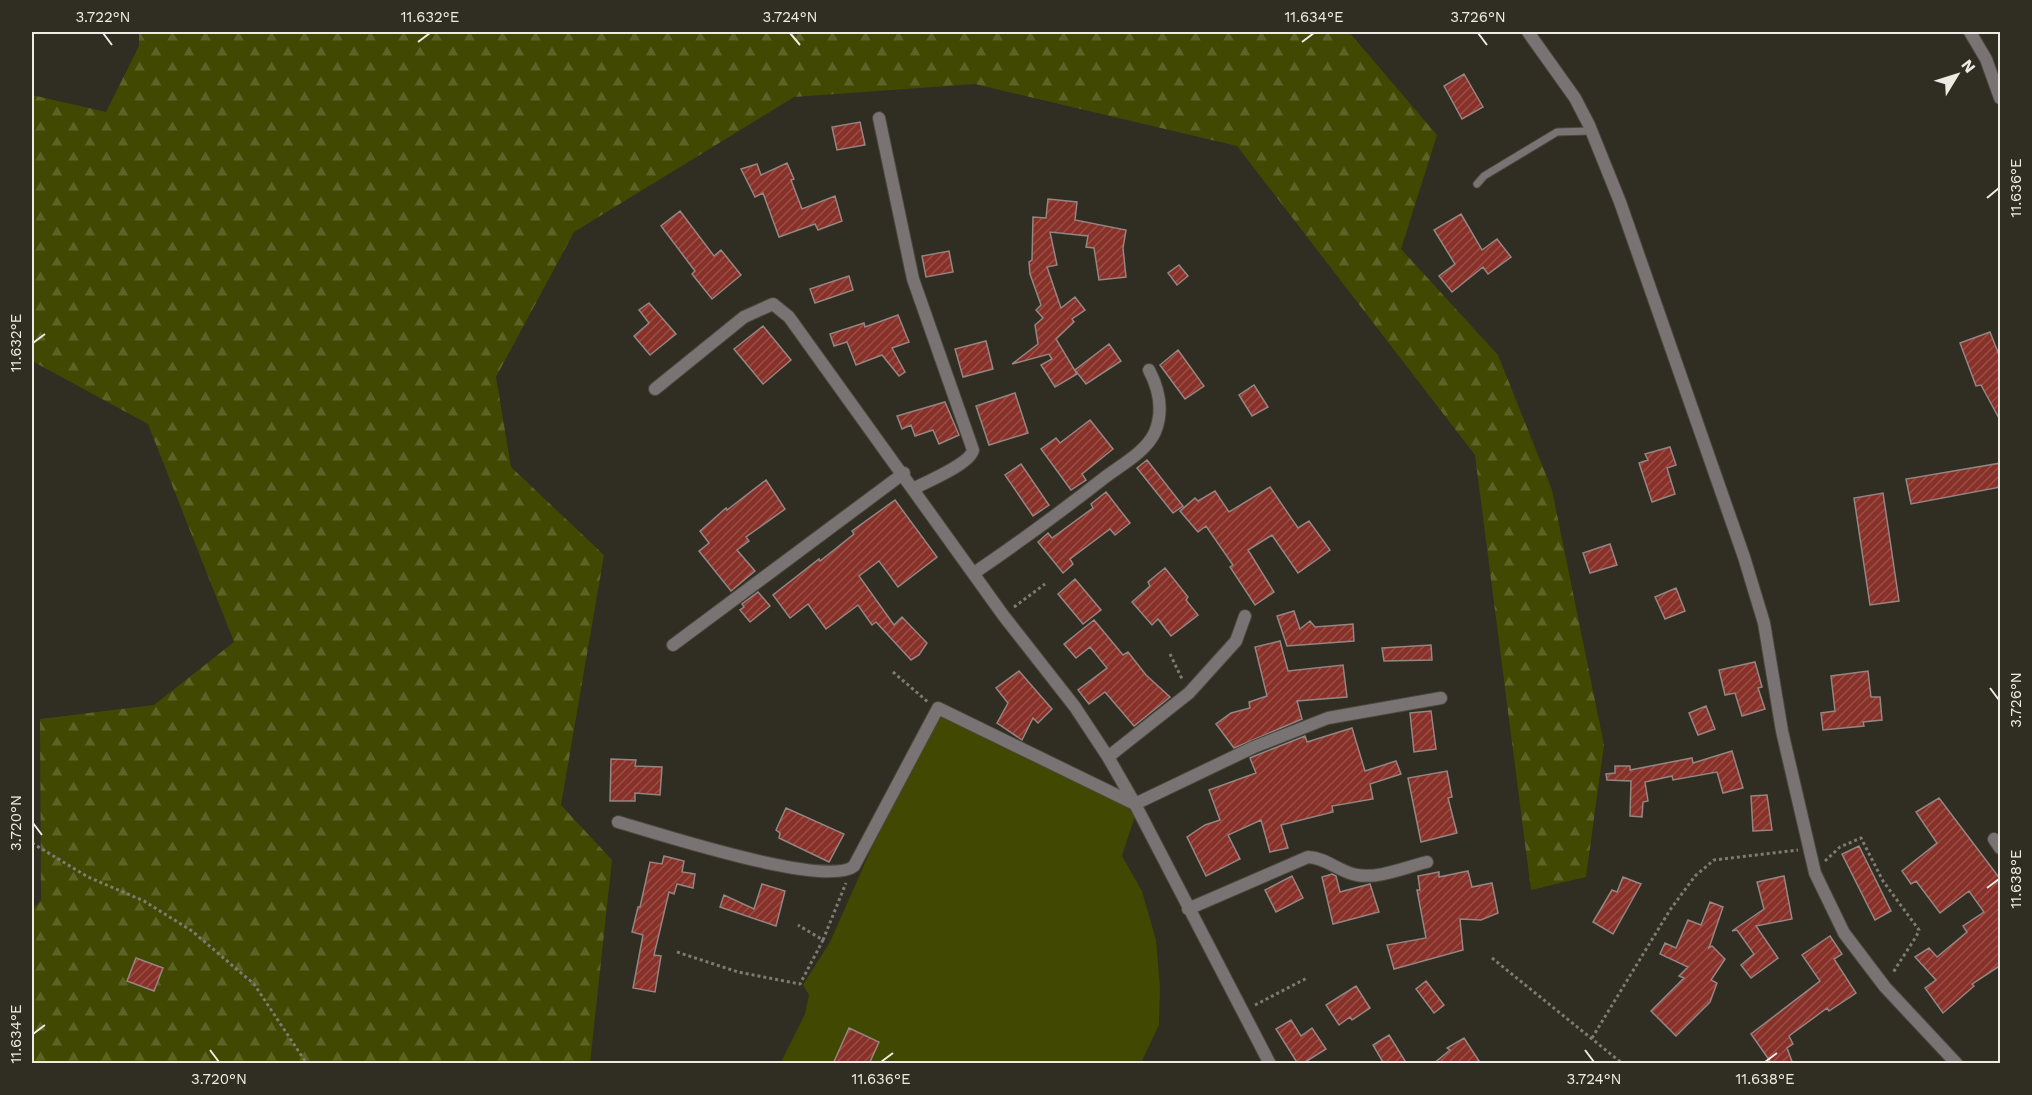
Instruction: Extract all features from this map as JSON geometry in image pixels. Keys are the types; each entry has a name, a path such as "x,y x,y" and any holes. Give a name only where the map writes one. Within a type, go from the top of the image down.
{"street":[{"path":"1528,32 1575,98 1591,131 1620,202 1744,557 1764,623 1807,849 1815,873 1844,933 1886,987 1957,1064"},
{"path":"1970,32 1986,59 2001,98"},
{"path":"879,118 913,279 973,450 972,456 964,462 915,488"},
{"path":"655,389 744,317 773,304 789,317 915,488 1003,615 1075,707 1108,757 1135,804 1270,1064"},
{"path":"974,573 1047,522 1150,440 1159,418 1160,402 1149,370"},
{"path":"673,645 904,473"},
{"path":"1108,757 1189,693 1236,641 1245,616"},
{"path":"1135,804 1254,747 1328,718 1441,698"},
{"path":"618,822 784,868 845,871 852,868 937,708 940,707 1072,775 1135,804"},
{"path":"1188,909 1308,856 1318,857 1358,875 1375,874 1427,862"}],"lane":[{"path":"1477,184 1484,176 1557,132 1591,131"}],"path":[{"path":"1003,615 1045,584"},
{"path":"1170,654 1189,693"},
{"path":"893,672 937,708"},
{"path":"1815,873 1830,855 1861,838 1883,881 1918,930 1918,935 1903,953 1886,987"},
{"path":"32,843 88,877 144,902 192,931 254,984 307,1064"},
{"path":"1592,1038 1670,910 1709,863 1807,849"},
{"path":"677,952 738,972 800,984 823,940 852,868"},
{"path":"798,925 823,940"},
{"path":"1491,958 1623,1064"},
{"path":"1243,1011 1307,978"}],"green space":[{"path":"139,32 1349,32 1437,135 1401,249 1498,355 1552,490 1604,745 1586,877 1531,890 1475,455 1237,146 975,84 794,97 574,232 496,377 511,467 604,555 561,805 612,860 590,1063 32,1064 32,910 41,900 40,719 154,705 234,642 148,424 32,361 32,95 106,112 139,46"},
{"path":"943,703 1002,739 1137,810 1122,856 1142,891 1156,940 1160,987 1159,1025 1141,1063 780,1064 805,1014 809,995 803,985 830,942 899,786"}],"building":[{"path":"1464,74 1483,107 1462,119 1444,86"},
{"path":"860,122 865,145 837,150 832,127"},
{"path":"787,163 802,209 835,196 842,221 818,230 815,224 779,237 763,193 755,197 741,169 757,164 761,175"},
{"path":"1048,199 1077,202 1075,220 1126,230 1123,248 1126,277 1099,280 1094,248 1086,247 1088,236 1050,232 1057,265 1047,267 1061,308 1075,297 1085,310 1072,319 1074,322 1056,339 1077,374 1055,387 1041,365 1052,359 1049,354 1012,364 1038,344 1035,325 1043,318 1036,310 1041,305 1030,274 1029,262 1032,260 1033,217 1046,218"},
{"path":"680,211 714,256 721,250 741,275 712,299 692,274 695,271 661,226"},
{"path":"1461,214 1482,250 1497,239 1511,257 1488,274 1483,267 1452,292 1439,276 1455,264 1434,230"},
{"path":"949,251 953,272 926,277 922,256"},
{"path":"1179,265 1188,276 1177,285 1168,273"},
{"path":"849,276 853,290 815,303 810,289"},
{"path":"649,303 676,334 650,355 634,336 649,323 639,310"},
{"path":"898,315 909,342 892,348 905,372 899,376 882,355 856,365 847,342 834,346 830,334 864,323 865,327"},
{"path":"763,326 791,360 763,384 734,349"},
{"path":"1990,332 2001,360 2001,422 1981,385 1976,386 1960,343"},
{"path":"986,341 993,369 963,377 955,349"},
{"path":"1109,344 1121,361 1086,384 1075,370"},
{"path":"1178,350 1204,386 1185,399 1160,365"},
{"path":"1254,385 1268,407 1252,416 1239,395"},
{"path":"1015,393 1028,433 989,445 976,406"},
{"path":"945,402 959,435 939,444 933,430 915,436 911,425 902,429 897,416"},
{"path":"1090,420 1113,449 1082,474 1086,480 1071,490 1041,449 1056,438 1060,443"},
{"path":"1670,447 1676,465 1667,468 1675,494 1652,502 1639,463 1648,460 1645,454"},
{"path":"1147,460 1183,506 1173,513 1137,468"},
{"path":"2001,463 2001,487 1911,504 1906,479"},
{"path":"1021,464 1049,505 1033,516 1005,475"},
{"path":"766,480 785,509 746,537 749,541 737,550 755,571 731,591 699,551 709,543 700,531 726,508 727,510"},
{"path":"1270,487 1298,528 1309,521 1330,550 1298,573 1272,535 1248,550 1274,592 1255,605 1230,567 1233,565 1206,526 1198,532 1180,511 1195,498 1198,501 1215,491 1229,512"},
{"path":"1106,492 1130,523 1115,535 1110,529 1070,559 1073,564 1063,573 1038,542 1048,533 1052,538 1093,508 1091,504"},
{"path":"1883,493 1899,601 1870,605 1854,498"},
{"path":"895,500 937,557 898,587 879,561 859,576 894,625 902,617 927,643 919,655 911,660 876,622 872,625 858,605 826,629 808,604 790,618 773,595 819,559 820,561 854,534 852,531"},
{"path":"1610,544 1617,565 1590,573 1583,553"},
{"path":"1165,568 1188,597 1186,600 1198,615 1171,636 1158,619 1152,625 1132,602 1150,586 1148,582"},
{"path":"1075,579 1101,610 1083,624 1058,594"},
{"path":"1676,588 1685,611 1665,619 1655,597"},
{"path":"758,592 770,606 750,622 740,610 744,607 742,604"},
{"path":"1294,611 1300,629 1310,621 1315,627 1353,624 1354,641 1287,646 1277,616"},
{"path":"1094,620 1123,655 1128,652 1146,675 1170,697 1134,726 1105,692 1089,704 1078,690 1107,668 1090,647 1076,658 1064,644"},
{"path":"1280,641 1288,671 1343,665 1347,697 1297,701 1302,719 1234,748 1216,724 1231,713 1250,708 1249,702 1267,696 1255,647"},
{"path":"1431,645 1432,660 1384,661 1382,648"},
{"path":"1755,662 1762,687 1758,688 1765,709 1742,716 1735,693 1725,695 1719,670"},
{"path":"1019,671 1052,709 1038,723 1033,718 1022,740 997,723 1008,703 996,688"},
{"path":"1868,671 1871,697 1880,697 1882,720 1863,722 1864,726 1823,730 1821,713 1835,711 1831,676"},
{"path":"1706,706 1715,729 1698,735 1689,713"},
{"path":"1431,711 1436,749 1414,752 1410,713"},
{"path":"1352,728 1365,771 1396,761 1401,774 1370,784 1373,799 1332,806 1333,812 1281,825 1288,848 1270,852 1261,820 1228,835 1240,859 1206,876 1187,837 1205,825 1220,820 1209,790 1256,773 1250,758 1305,736 1307,742"},
{"path":"1732,751 1743,788 1723,793 1717,772 1673,780 1672,776 1645,782 1648,801 1643,802 1642,817 1630,816 1631,781 1607,780 1606,774 1615,773 1615,766 1630,766 1630,770 1692,758 1693,763"},
{"path":"611,759 636,760 635,766 662,767 660,795 635,793 635,801 610,801"},
{"path":"1447,771 1452,797 1448,798 1457,833 1421,842 1408,778"},
{"path":"1767,795 1772,830 1753,831 1751,796"},
{"path":"1939,798 2001,880 2001,965 1972,984 1974,986 1943,1013 1925,988 1936,980 1915,957 1929,948 1937,957 1967,932 1963,926 1984,912 1969,891 1940,913 1916,881 1911,884 1902,871 1937,843 1916,812"},
{"path":"786,808 844,834 829,862 779,838 780,833 776,830"},
{"path":"1859,846 1891,911 1875,920 1842,854"},
{"path":"664,856 684,861 682,872 695,874 693,888 677,884 674,894 669,892 654,955 661,956 655,992 633,988 643,935 632,932 650,862 662,864"},
{"path":"1468,871 1472,887 1492,883 1498,913 1481,920 1460,919 1463,950 1394,969 1387,945 1426,938 1417,890 1420,890 1418,876 1439,872 1439,877"},
{"path":"1332,874 1336,876 1340,892 1370,884 1379,912 1333,924 1322,877"},
{"path":"1292,876 1303,898 1276,912 1265,890"},
{"path":"1784,876 1792,919 1756,926 1778,958 1751,978 1741,965 1754,954 1737,930 1732,931 1764,909 1757,882"},
{"path":"1623,877 1641,884 1613,934 1593,922 1612,890 1617,892"},
{"path":"762,884 785,891 776,926 720,907 724,895 754,909"},
{"path":"1710,902 1723,907 1709,948 1712,946 1725,959 1711,980 1717,983 1710,1002 1676,1036 1651,1011 1684,978 1679,976 1688,967 1660,954 1665,943 1676,948 1688,920 1701,925"},
{"path":"1830,936 1842,954 1834,959 1856,993 1829,1011 1827,1008 1789,1036 1793,1044 1787,1048 1793,1064 1772,1064 1751,1034 1820,981 1802,955"},
{"path":"136,958 163,968 154,991 127,981"},
{"path":"1426,981 1444,1005 1434,1013 1416,989"},
{"path":"1356,986 1370,1008 1352,1020 1350,1017 1339,1025 1326,1005"},
{"path":"1291,1020 1301,1036 1312,1028 1326,1049 1302,1064 1298,1064 1276,1029"},
{"path":"849,1028 879,1042 869,1064 833,1064"},
{"path":"1389,1035 1407,1064 1384,1064 1373,1045"},
{"path":"1464,1038 1481,1064 1433,1064 1450,1050 1447,1048"}]}
